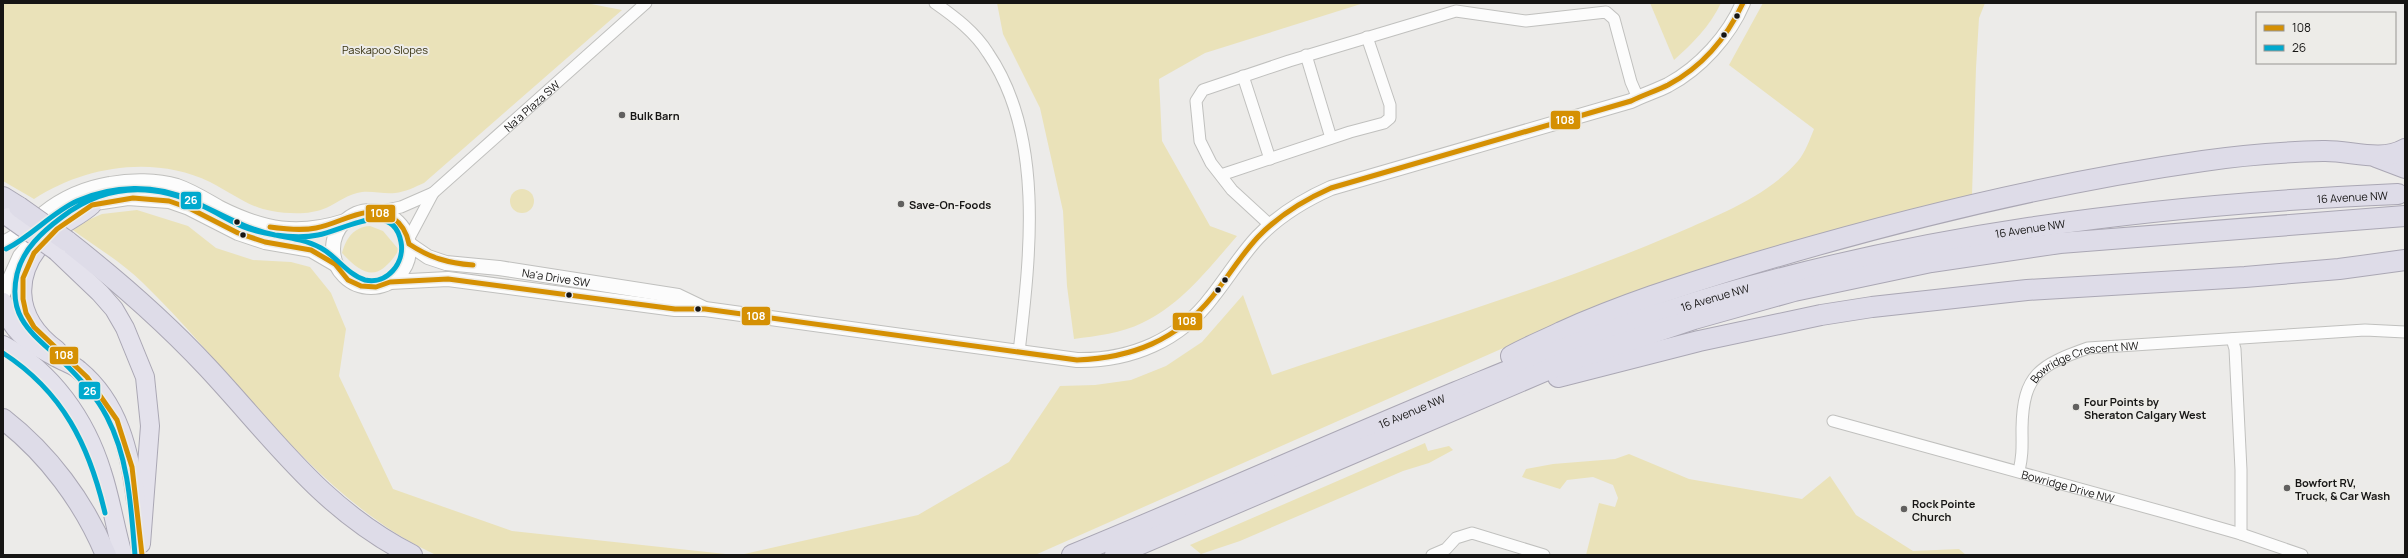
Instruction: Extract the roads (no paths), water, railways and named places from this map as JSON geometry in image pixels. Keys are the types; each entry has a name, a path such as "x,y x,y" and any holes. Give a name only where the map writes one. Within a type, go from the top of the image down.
{"highway":[{"path":"1442,406 1518,352 1630,304 1813,246 1974,203 2096,177 2205,161 2325,151 2384,156 2405,149"},
{"path":"2369,155 2405,168"},
{"name":"16 Avenue NW","path":"1115,555 1442,406 1568,346 1671,310 1799,273 1876,255 1996,232 2136,213 2264,201 2398,194"},
{"path":"92,205 60,227 42,243 28,265 22,286 24,309 31,324 87,377 103,398 122,432 132,467 142,549"},
{"path":"8,209 134,296 176,336 322,493 383,540 412,555"},
{"name":"16 Avenue NW","path":"1074,554 1442,406 1657,331 1794,291 1931,262 2060,243 2405,216"},
{"path":"61,246 114,309 126,328 145,377 150,426 142,549"},
{"path":"2358,266 2383,260 2405,251"},
{"path":"1442,406 1699,341 1829,314 1998,292 2105,284 2245,277 2405,260"},
{"path":"3,302 9,320 21,336 75,366"},
{"path":"3,345 23,358 49,380 82,426 103,474 122,555"},
{"path":"3,419 45,457 63,479 98,536 106,555"}],"street":[{"name":"Na'a Plaza SW","path":"376,212 401,207 433,193 646,3"},
{"path":"935,3 961,22 988,52 1004,81 1020,120 1029,190 1027,270 1019,352"},
{"name":"Na'a Drive SW","path":"390,282 448,279 675,309 705,309 1019,352 1092,360 1133,353 1159,342 1183,327 1204,308 1249,247 1270,226 1300,204 1331,188 1638,98 1669,84 1697,65 1720,41 1743,3"},
{"path":"1270,226 1232,190 1211,163 1200,141 1196,101 1204,90 1306,55 1456,11 1526,21 1606,12 1614,19 1631,82 1638,98"},
{"path":"1221,175 1331,138 1384,123 1390,118 1390,105 1367,37"},
{"path":"1306,55 1331,138"},
{"path":"1243,76 1270,159"},
{"path":"3,243 15,238 51,208 75,194 96,187 124,182 150,182 176,186 240,217 266,227 303,230 317,229 345,221 356,214 376,212 388,215 398,222 408,242 406,264 400,274 390,282 376,287 361,286 348,280 335,264 311,250 265,242 238,233 190,208 169,201 134,198 92,205 81,205 70,211 39,234 18,260 3,294"},
{"name":"Na'a Plaza SW","path":"408,242 433,193"},
{"path":"335,264 333,243 337,231 345,221"},
{"name":"Na'a Drive SW","path":"408,242 428,257 446,263 499,268 678,296 705,309"},
{"name":"Bowridge Crescent NW","path":"2019,471 2024,451 2022,408 2026,392 2037,372 2060,358 2088,348 2365,330 2405,332"},
{"path":"2232,339 2235,349 2240,430 2241,534"},
{"name":"Bowridge Drive NW","path":"1832,421 2019,471 2241,534 2302,555"},
{"path":"1432,555 1448,552 1456,538 1472,533 1544,555"}],"place":[{"name":"Bulk Barn","path":"622,115"},
{"name":"Save-On-Foods","path":"901,204"},
{"name":"Four Points by Sheraton Calgary West","path":"2076,407"},
{"name":"Bowfort RV, Truck, & Car Wash","path":"2287,488"},
{"name":"Rock Pointe Church","path":"1904,509"}],"park label":[{"name":"Paskapoo Slopes","path":"385,49"}]}
